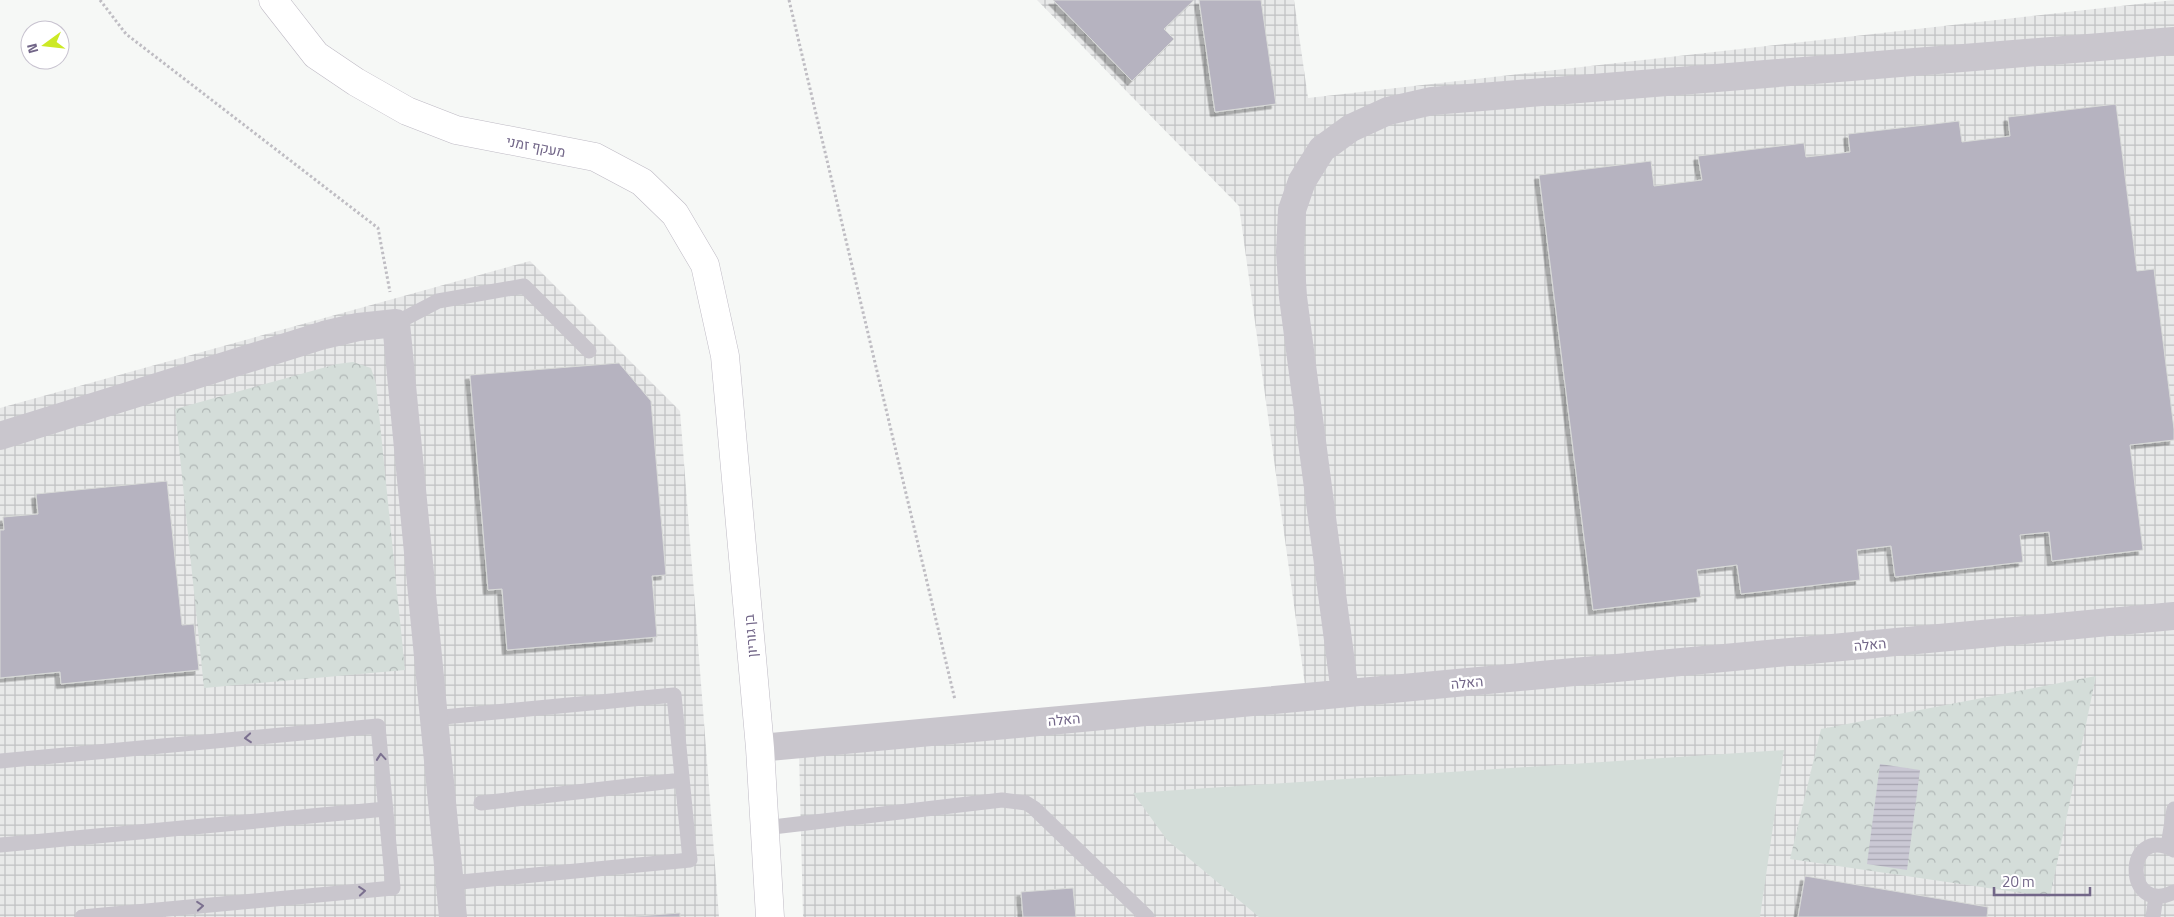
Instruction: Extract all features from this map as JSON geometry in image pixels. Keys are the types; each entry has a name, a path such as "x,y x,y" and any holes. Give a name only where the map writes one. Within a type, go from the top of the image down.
{"street":[{"name":"מעקף זמני","path":"273,0 316,55 356,82 407,111 456,130 595,158 642,182 675,214 706,264 725,356"},
{"path":"1345,693 1293,297 1290,252 1292,210 1302,181 1322,149 1351,128 1388,111 1432,101 2174,41"},
{"path":"0,436 324,335 358,327 396,322 453,917"},
{"name":"בן גוריון","path":"725,356 760,748 770,917"},
{"name":"האלה","path":"760,748 2174,616"}],"lane":[{"path":"396,322 438,301 524,286 589,351"},
{"path":"434,718 674,695 690,860 450,884"},
{"path":"0,761 378,726 393,888 82,917"},
{"path":"480,803 682,780"},
{"path":"764,828 1002,800 1026,803 1046,818 1147,917"},
{"path":"0,845 386,808"},
{"path":"2174,809 2171,848 2160,845 2144,850 2135,864 2137,881 2148,893 2156,896 2165,896 2174,892"},
{"path":"2153,917 2156,896"}],"path":[{"path":"100,0 126,34 378,228 396,322"},
{"path":"789,0 962,729"}],"shaded area":[{"path":"1037,0 1294,0 1308,98 2174,0 2174,917 803,917 799,753 1308,707 1239,206"},
{"path":"530,261 680,411 719,917 0,917 0,408"},
{"path":"1880,764 1920,770 1907,870 1867,864"}],"green space":[{"path":"353,362 371,368 376,384 405,670 204,688 175,409 337,364"},
{"path":"2096,676 2050,897 1790,859 1821,729"},
{"path":"1784,750 1760,917 1259,917 1167,840 1133,793"}],"building":[{"path":"1053,0 1194,0 1164,29 1174,39 1132,81"},
{"path":"1199,0 1261,0 1276,104 1215,112"},
{"path":"2116,104 2137,271 2154,269 2174,429 2174,440 2130,445 2143,550 2052,561 2049,532 2020,535 2023,562 1895,577 1891,546 1857,550 1860,580 1741,594 1737,565 1697,570 1701,597 1593,610 1539,175 1651,161 1654,186 1702,180 1698,156 1804,143 1806,157 1850,152 1848,134 1959,121 1962,142 2010,136 2008,117"},
{"path":"619,363 651,401 666,575 652,576 657,637 507,650 502,589 488,590 470,375"},
{"path":"167,481 182,625 194,624 199,670 61,684 60,672 0,678 0,530 4,530 3,517 38,514 36,494"},
{"path":"1805,876 1988,907 1987,917 1798,917"},
{"path":"1073,888 1076,917 1023,917 1021,892"},
{"path":"680,913 680,917 624,917"}]}
